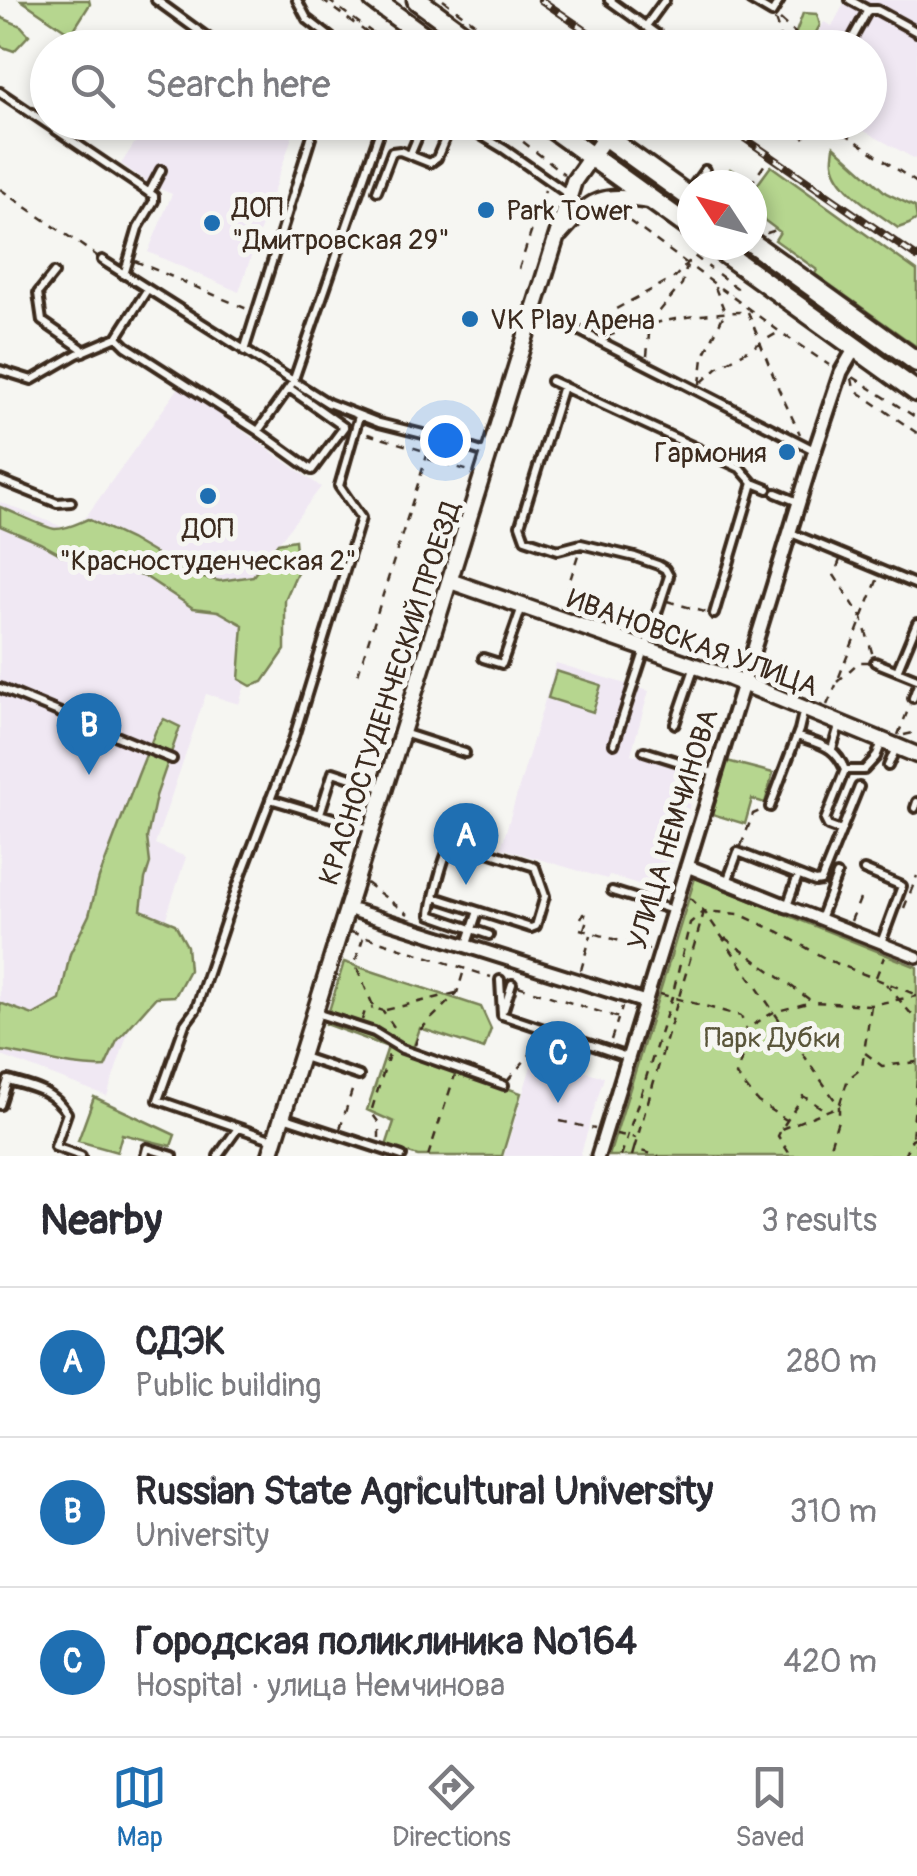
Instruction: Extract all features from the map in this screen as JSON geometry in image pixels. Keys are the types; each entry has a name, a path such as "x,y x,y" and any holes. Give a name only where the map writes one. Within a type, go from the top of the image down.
{"main road":[{"path":"374,0 415,30"},
{"path":"417,0 458,30"},
{"path":"567,140 677,219"},
{"path":"609,140 677,183"},
{"path":"767,254 917,362"},
{"path":"735,260 917,392"}],"street":[{"name":"КРАСНОСТУДЕНЧЕСКИЙ ПРОЕЗД","path":"270,1156 314,1012 352,909 371,829 569,195 591,158 612,142"},
{"path":"556,238 588,205 600,200 620,197 653,201"},
{"name":"УЛИЦА НЕМЧИНОВА","path":"598,1156 790,533 810,448 855,348"},
{"name":"ИВАНОВСКАЯ УЛИЦА","path":"450,581 696,665 893,741 917,755"},
{"path":"687,866 917,957"},
{"path":"352,909 578,980 647,996"}],"lane":[{"path":"156,0 197,30"},
{"path":"297,0 307,19 321,30"},
{"path":"609,0 651,30"},
{"path":"646,26 665,0"},
{"path":"750,0 772,13 780,0"},
{"path":"850,0 917,32"},
{"path":"857,30 868,10"},
{"path":"0,92 30,112"},
{"path":"71,140 154,196 138,228 124,276"},
{"path":"244,352 310,140"},
{"path":"258,430 291,385 375,140"},
{"path":"410,155 416,140"},
{"path":"377,191 392,152 433,162 444,140"},
{"path":"487,140 569,195"},
{"path":"149,193 160,170"},
{"path":"102,260 244,352 344,427 312,470 258,430 126,346 117,336"},
{"path":"54,274 38,294 42,321 83,352"},
{"path":"0,370 32,380 117,336 147,290"},
{"path":"533,312 699,387 810,448"},
{"path":"552,381 740,468 754,483 799,502"},
{"path":"291,385 359,416 490,454"},
{"path":"563,386 520,525 525,539 558,550 581,544 634,557 666,570 669,576 614,744"},
{"path":"275,1140 158,1100 184,1024 196,1009 293,740 361,518 339,486 359,416"},
{"path":"0,480 58,503 71,502"},
{"path":"714,614 754,483"},
{"path":"790,533 917,585"},
{"path":"483,658 502,664 522,606"},
{"path":"897,671 917,623"},
{"path":"875,662 917,680"},
{"path":"675,724 696,665"},
{"path":"913,698 917,687"},
{"path":"0,688 172,759"},
{"path":"770,807 804,708"},
{"path":"832,749 840,723"},
{"path":"402,732 465,753"},
{"path":"797,736 832,749 840,757 845,770 826,820 828,826 841,831"},
{"path":"888,766 893,741"},
{"path":"845,770 864,770 893,741"},
{"path":"644,751 715,774"},
{"path":"320,814 333,772 384,789"},
{"path":"727,882 738,852 814,882 821,881 859,787"},
{"path":"270,798 371,829"},
{"path":"434,897 530,928 536,926 545,896 535,867 453,843 434,897 431,914 489,935"},
{"path":"864,870 902,886 881,943"},
{"path":"820,918 837,875"},
{"path":"787,906 798,876"},
{"path":"612,892 674,910"},
{"path":"467,946 478,911"},
{"path":"500,980 502,1015"},
{"path":"502,1015 512,984"},
{"path":"314,1012 374,1032 412,1053 504,1085"},
{"path":"502,1015 628,1057"},
{"path":"301,1056 358,1075"},
{"path":"0,1105 8,1080 47,1091 67,1112 55,1147 80,1156"},
{"path":"282,1117 402,1156"},
{"path":"218,1156 238,1128"},
{"path":"145,1156 147,1148 173,1156"}],"path":[{"path":"325,0 366,30"},
{"path":"443,0 484,30"},
{"path":"772,13 778,30"},
{"path":"772,13 791,30"},
{"path":"522,140 565,175"},
{"path":"854,140 917,183"},
{"path":"760,170 764,164"},
{"path":"519,269 549,179"},
{"path":"0,188 102,260"},
{"path":"607,205 835,369"},
{"path":"767,233 779,229"},
{"path":"578,330 675,277 694,256 710,269"},
{"path":"129,259 256,312"},
{"path":"646,365 650,323 682,284 688,265"},
{"path":"718,274 737,288 732,296"},
{"path":"699,387 703,358 725,312 713,283"},
{"path":"745,306 779,390 810,448"},
{"path":"596,340 650,323 748,312"},
{"path":"699,387 718,368 780,332"},
{"path":"917,418 852,376 854,389 917,433"},
{"path":"358,674 428,452 377,436"},
{"path":"426,458 475,473"},
{"path":"558,618 581,544"},
{"path":"838,682 859,662 875,662 862,618 834,575 843,554"},
{"path":"825,711 881,570"},
{"path":"661,599 714,614"},
{"path":"893,741 913,698"},
{"path":"893,741 917,732"},
{"path":"738,852 753,814 770,807"},
{"path":"366,882 410,916 414,929"},
{"path":"688,897 704,911 839,1106"},
{"path":"848,930 860,899"},
{"path":"632,1156 704,911"},
{"path":"622,1156 672,998 690,923 704,911 740,914 828,960 917,996"},
{"path":"582,918 583,914 588,916 582,930 651,951"},
{"path":"578,980 592,933"},
{"path":"720,935 814,1002"},
{"path":"363,936 355,963 374,1008"},
{"path":"876,978 885,954"},
{"path":"412,1053 420,1029 457,993 465,968"},
{"path":"884,982 917,1021"},
{"path":"358,1027 365,1011 383,1011 457,993"},
{"path":"647,996 679,999 741,1016 749,1037 736,1075 758,1102 788,1121"},
{"path":"746,1028 774,1012 814,1002 871,1004 917,996"},
{"path":"827,1156 848,1080 862,1068 871,1004"},
{"path":"378,1148 379,1123 372,1112 396,1030 383,1011"},
{"path":"608,1050 619,1018"},
{"path":"504,1085 550,1031"},
{"path":"864,1052 882,1066 917,1062"},
{"path":"428,1156 457,1068"},
{"path":"338,1135 358,1075 382,1078"},
{"path":"917,1080 917,1146"},
{"path":"791,1156 778,1136 803,1096 828,1111"},
{"path":"781,1129 839,1106"},
{"path":"560,1121 596,1130"},
{"path":"616,1134 637,1138"},
{"path":"904,1156 914,1138"},
{"path":"634,1149 659,1156"}],"shaded area":[{"path":"846,0 917,0 917,160 881,140 887,140 887,30 820,30 824,22 832,26"},
{"name":"ДОП \"Дмитровская 29\"","path":"137,140 291,140 239,292 148,252 172,194 121,164"},
{"path":"180,386 321,487 253,576 268,613 239,704 206,694 155,844 186,857 107,1096 2,1056 0,1061 0,502 75,532"},
{"path":"556,663 649,691 631,754 699,774 664,892 501,848"},
{"path":"534,1056 604,1077 580,1156 504,1156"}],"green space":[{"path":"21,0 89,0 74,30 65,30"},
{"path":"803,13 817,14 817,30 797,30"},
{"path":"0,17 21,26 29,35 14,51 0,46"},
{"path":"834,146 886,193 915,207 917,219 898,228 859,200 836,173"},
{"path":"771,166 917,271 917,347 815,274 817,270 775,240 780,232 767,222 767,171"},
{"path":"0,507 55,529 88,519 193,576 220,581 253,576 278,543 295,540 298,570 285,600 285,650 263,682 251,686 239,679 243,625 218,611 193,608 146,577 62,555 0,526"},
{"path":"556,671 601,685 593,712 548,698"},
{"path":"164,719 180,727 156,796 147,838 150,863 141,910 175,924 187,946 189,970 175,996 156,997 117,1041 105,1067 0,1051 0,1003 33,1015 60,1000 70,954 89,915 99,878 156,730"},
{"path":"727,761 773,773 765,803 752,799 745,824 712,814"},
{"name":"Парк Дубки","path":"695,878 917,967 917,1156 609,1156"},
{"path":"344,962 481,1007 491,1029 484,1049 420,1028 411,1054 521,1093 502,1156 418,1156 386,1146 394,1122 367,1110 388,1047 325,1024"},
{"path":"94,1097 175,1135 171,1146 122,1134 117,1152 78,1141"}],"railway":[{"path":"541,0 585,30"},
{"path":"747,140 917,257"}],"place":[{"name":"Park Tower","path":"486,210"},
{"name":"ДОП \"Дмитровская 29\"","path":"212,223"},
{"name":"VK Play Арена","path":"470,319"},
{"name":"Гармония","path":"787,452"},
{"name":"ДОП \"Красностуденческая 2\"","path":"208,496"},
{"name":"Russian State Agricultural University","path":"89,775"},
{"name":"СДЭК","path":"466,885"},
{"name":"Городская поликлиника №164","path":"558,1103"}]}
